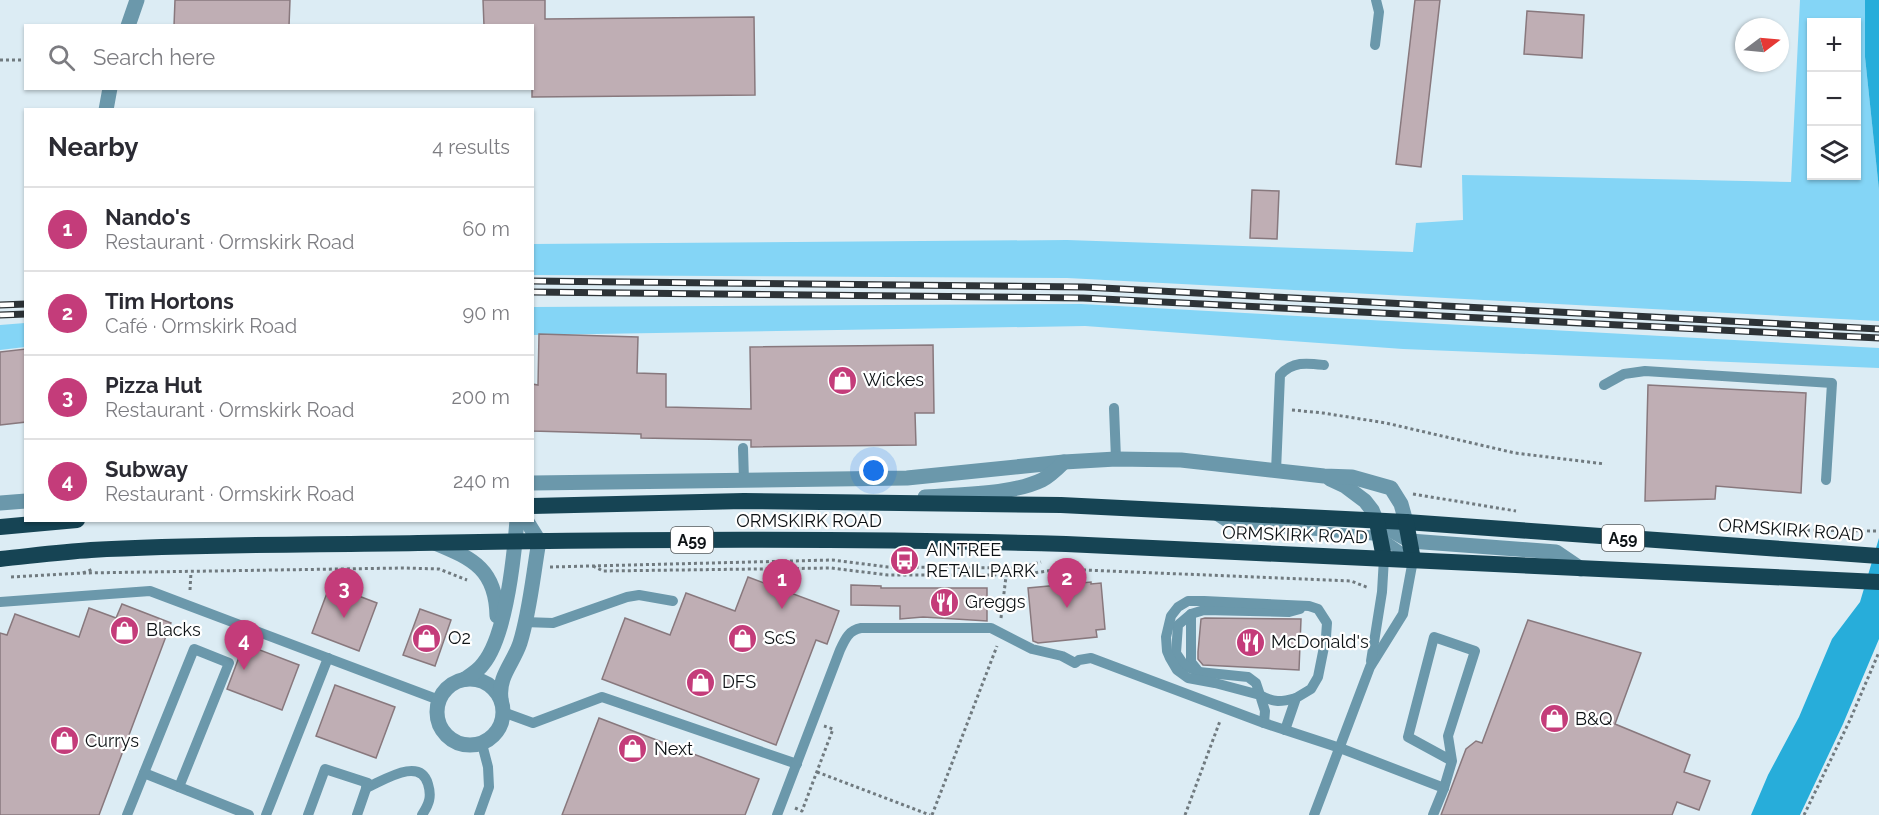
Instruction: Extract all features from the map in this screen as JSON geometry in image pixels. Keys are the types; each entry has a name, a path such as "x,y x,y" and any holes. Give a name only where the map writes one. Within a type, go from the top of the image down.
{"highway":[{"name":"ORMSKIRK ROAD","path":"534,506 744,501 1061,505 1209,511 1378,529 1406,522 1879,556"},
{"path":"0,527 55,522"},
{"path":"1406,522 1413,560"},
{"path":"1378,529 1384,558"},
{"name":"ORMSKIRK ROAD","path":"0,559 89,550 143,548 515,541 958,541 1384,558 1879,582"}],"street":[{"path":"129,24 137,0"},
{"path":"106,108 110,90"},
{"path":"534,483 907,478 1064,462 1116,459 1181,460 1352,477 1391,488 1401,504 1406,522"},
{"path":"862,502 1006,490 1045,479 1064,462"},
{"path":"1324,476 1345,486 1365,501 1372,510 1378,529"},
{"path":"0,503 24,501"},
{"path":"517,522 513,566 495,643 483,665 465,679 450,686 439,700 438,722 450,739 460,744 471,746 482,744 497,732 502,722 499,688 520,642 539,541 527,522"},
{"name":"ORMSKIRK ROAD","path":"1378,529 1410,541 1556,552 1581,568"},
{"path":"435,543 471,560 482,569 495,591 497,615 495,643"},
{"path":"465,679 487,683 495,690 502,706"}],"lane":[{"path":"1375,45 1379,12 1376,0"},
{"path":"1276,471 1280,375 1286,368 1299,363 1324,365"},
{"path":"1604,384 1624,374 1645,370 1832,383 1826,480"},
{"path":"1114,408 1116,459"},
{"path":"743,448 744,481"},
{"path":"1314,815 1370,668 1403,614 1413,560 1378,529"},
{"path":"1370,668 1382,592 1384,558"},
{"path":"0,602 150,591 439,700"},
{"path":"524,622 553,623 627,597 639,595 673,601"},
{"path":"1204,600 1309,606 1318,609 1326,623 1326,637 1318,677 1311,689 1296,698 1282,701 1270,701 1260,695 1188,678 1178,670 1167,651 1167,638 1172,616 1178,607 1188,601 1204,600"},
{"path":"1264,723 1265,711 1256,683 1248,677 1199,672 1191,662 1191,614 1204,609 1289,612 1309,606"},
{"path":"777,815 840,650 845,639 853,631 861,628 995,630 1032,649 1062,656 1075,663 1091,658 1444,788"},
{"path":"1433,815 1452,761 1448,736 1475,651 1434,637 1408,737 1452,761"},
{"path":"128,815 194,649 229,663 179,788"},
{"path":"266,815 328,658"},
{"path":"502,706 533,723 602,697 797,764"},
{"path":"1285,730 1296,698"},
{"path":"479,815 489,787 488,767 482,744"},
{"path":"308,815 325,769 368,783 357,815"},
{"path":"366,788 400,773 411,770 420,772 427,780 431,797 422,815"},
{"path":"144,773 249,815"}],"path":[{"path":"0,60 24,60"},
{"path":"1279,409 1386,423 1515,453 1605,464"},
{"path":"1391,488 1413,494 1523,512"},
{"path":"1778,530 1879,531"},
{"path":"1050,560 1020,568 888,567 832,560 591,566 603,571 831,567 888,574 1006,575 1061,569 1351,581 1382,592"},
{"path":"817,772 931,815 999,640 995,630 1007,568"},
{"path":"0,578 83,573 439,569 468,580 482,569"},
{"path":"177,600 182,588 190,590 191,572"},
{"path":"1804,815 1850,720 1879,651"},
{"path":"1185,815 1225,708"}],"shaded area":[{"path":"1800,0 1865,0 1865,57 1879,190 1879,321 1067,278 534,275 534,244 1067,240 1413,252 1416,223 1463,220 1462,175 1791,182"},
{"path":"1865,0 1879,0 1879,190 1865,57"},
{"path":"1081,304 1879,348 1879,368 1403,349 1085,326 534,335 534,307"},
{"path":"24,323 24,347 0,350 0,325"},
{"path":"1879,538 1879,639 1843,724 1800,815 1751,815 1768,775 1799,717 1832,639 1860,602"}],"building":[{"path":"175,0 290,0 289,24 174,24"},
{"path":"483,0 545,0 545,19 754,17 755,95 532,97 532,90 534,90 534,24 484,24"},
{"path":"1415,0 1440,0 1421,167 1396,164"},
{"path":"1527,11 1584,15 1582,58 1524,54"},
{"path":"1252,190 1279,191 1277,239 1250,238"},
{"path":"539,334 638,337 637,373 666,374 666,407 751,409 750,347 933,345 934,413 915,413 916,445 751,447 751,440 641,438 641,434 534,431 534,384 538,385"},
{"path":"24,349 24,422 0,425 0,352"},
{"path":"1648,385 1806,393 1801,493 1716,486 1715,499 1645,501"},
{"path":"748,577 839,611 827,644 816,640 776,745 602,679 625,618 670,635 686,593 735,611"},
{"path":"1091,582 1091,584 1101,583 1105,629 1096,630 1097,637 1038,643 1033,641 1028,588"},
{"path":"330,585 377,603 359,651 312,633"},
{"name":"Greggs","path":"851,585 881,586 881,588 987,588 987,621 923,617 900,619 900,606 851,605"},
{"name":"Currys","path":"122,604 171,623 99,815 0,815 0,633 7,635 15,614 79,637 89,608 116,618"},
{"name":"O2","path":"420,609 451,620 435,666 403,655"},
{"name":"McDonald's","path":"1201,619 1301,619 1299,670 1203,665 1198,659 1198,652"},
{"name":"B&Q","path":"1528,620 1641,653 1615,724 1690,755 1684,772 1710,781 1699,810 1677,802 1672,815 1441,815 1466,749 1476,741 1482,743"},
{"path":"244,644 299,665 282,710 227,689"},
{"path":"335,685 395,707 376,758 316,736"},
{"name":"Next","path":"599,718 759,779 745,815 562,815"}],"railway":[{"path":"534,281 1084,287 1879,329"},
{"path":"534,292 1083,298 1879,338"},
{"path":"0,305 24,304"},
{"path":"0,315 24,314"}],"place":[{"name":"Wickes","path":"842,380"},
{"name":"AINTREE RETAIL PARK","path":"905,560"},
{"name":"Greggs","path":"944,602"},
{"name":"Tim Hortons","path":"1067,608"},
{"name":"Nando's","path":"782,609"},
{"name":"Pizza Hut","path":"344,618"},
{"name":"Blacks","path":"125,630"},
{"name":"O2","path":"427,638"},
{"name":"ScS","path":"743,638"},
{"name":"McDonald's","path":"1250,642"},
{"name":"Subway","path":"244,670"},
{"name":"DFS","path":"701,682"},
{"name":"B&Q","path":"1554,719"},
{"name":"Currys","path":"64,741"},
{"name":"Next","path":"633,749"}]}
